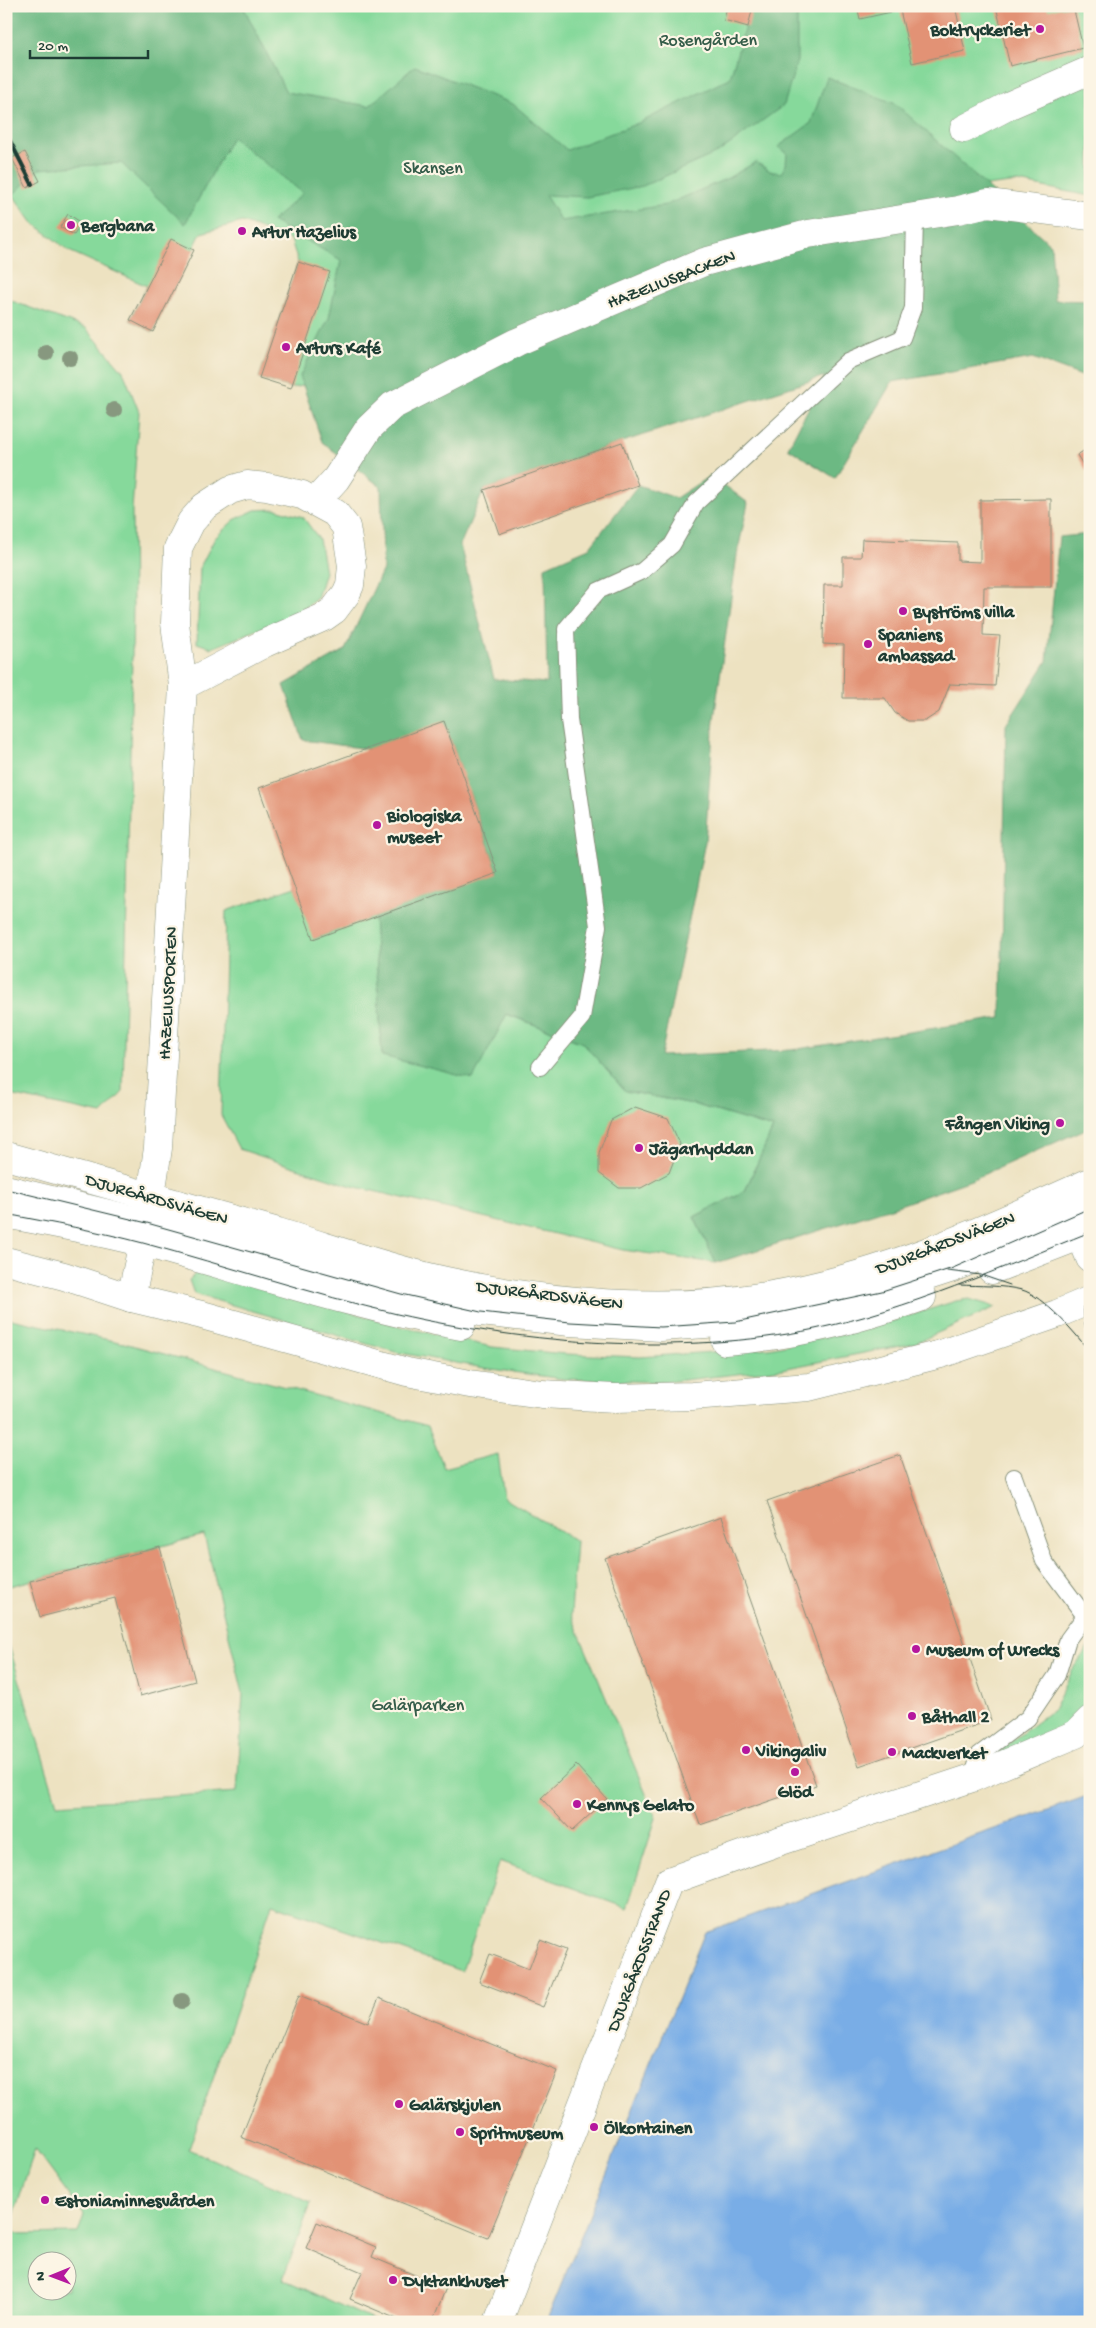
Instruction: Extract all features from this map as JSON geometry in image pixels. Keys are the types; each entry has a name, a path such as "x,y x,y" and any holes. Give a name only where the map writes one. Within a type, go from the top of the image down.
{"street":[{"path":"964,129 1010,105 1090,70"},
{"name":"HAZELIUSBACKEN","path":"316,501 336,479 369,428 392,406 517,342 704,262 808,234 988,203 1090,216"},
{"name":"HAZELIUSPORTEN","path":"131,1298 151,1196 158,1148 183,686 175,623 178,548 191,522 204,507 230,490 247,485 285,490 316,501 336,513 346,527 352,576 341,602 324,617 265,643 183,686"},
{"name":"DJURGÅRDSVÄGEN","path":"6,1156 444,1280 505,1292 634,1304 702,1302 766,1296 825,1283 916,1256 1081,1224"},
{"name":"DJURGÅRDSVÄGEN","path":"1081,1224 1090,1182"},
{"name":"DJURGÅRDSVÄGEN","path":"6,1189 144,1233 481,1312 570,1322 661,1327 735,1322 882,1291 1081,1224"},
{"name":"DJURGÅRDSVÄGEN","path":"6,1214 77,1227 144,1233"},
{"path":"6,1262 64,1276 131,1298 202,1315 416,1373 470,1384 542,1394 615,1398 692,1396 809,1387 941,1354 1057,1314 1090,1300"},
{"name":"DJURGÅRDSSTRAND","path":"498,2322 669,1881 772,1844 972,1778 1076,1734 1090,1720"}],"lane":[{"path":"540,1067 582,1018 598,926 569,720 566,629 598,591 642,570 672,545 696,503 848,361 902,338 913,308 914,217"},
{"path":"972,1778 979,1755 1028,1718 1057,1675 1068,1639 1087,1615 1044,1561 1014,1477"}],"green space":[{"name":"Skansen","path":"6,6 1090,6 1090,196 1018,182 801,209 400,367 291,388 259,378 298,262 291,240 242,222 201,233 153,332 130,320 147,286 69,251 32,222 6,185"},
{"path":"6,6 244,8 286,92 369,106 415,66 513,104 567,150 641,122 730,78 751,6 797,6 797,61 784,105 719,152 643,186 587,197 545,195 561,221 666,205 728,178 756,162 770,171 781,173 786,165 787,153 778,147 811,123 827,77 896,104 1051,245 1055,300 1090,301 1090,379 1033,358 892,382 835,478 788,448 825,376 622,442 484,490 460,545 494,679 547,683 545,567 589,548 638,485 676,498 711,475 748,503 737,555 714,719 705,842 661,1056 791,1050 1001,1018 1006,725 1047,661 1059,537 1090,534 1090,1127 971,1180 894,1207 716,1263 694,1217 745,1191 773,1128 693,1104 625,1091 583,1043 507,1014 473,1079 382,1056 374,917 498,872 444,722 368,749 303,740 284,685 345,650 383,569 381,487 322,442 300,376 329,318 341,260 272,221 303,193 232,137 185,224 121,163 39,169 6,202"},
{"path":"6,299 86,328 123,371 139,412 132,510 133,609 123,1092 102,1114 6,1094"},
{"path":"276,509 303,517 319,539 325,572 317,598 299,613 212,648 197,643 200,567 215,538 234,520 255,510"},
{"path":"295,887 314,939 374,917 382,1056 506,1014 583,1043 625,1091 693,1104 773,1128 745,1191 694,1217 716,1263 623,1250 352,1186 239,1149 221,1115 226,911"},
{"path":"200,1269 403,1327 492,1347 565,1354 640,1357 769,1348 867,1329 956,1301 969,1299 996,1307 915,1343 782,1369 666,1382 563,1379 484,1368 395,1352 194,1294 189,1280"},
{"name":"Galärparken","path":"6,1318 124,1343 428,1426 444,1468 498,1454 504,1498 576,1541 571,1614 656,1818 627,1908 500,1861 462,1971 272,1904 189,2149 311,2203 283,2279 377,2322 6,2322 6,1636 57,1804 237,1792 243,1693 204,1535 6,1587","holes":["35,2149 84,2215 78,2233 8,2234"]},
{"path":"1090,1645 1090,1702 1069,1728 1000,1761 996,1753 1054,1709 1074,1667"}],"water":[{"path":"1090,1795 1090,2322 546,2322 705,1932"}],"building":[{"path":"727,6 753,6 748,27 724,20"},
{"path":"857,6 955,6 965,51 912,63 900,10 860,19"},
{"name":"Boktryckeriet","path":"996,6 1047,6 1048,10 1073,6 1083,48 1010,66"},
{"path":"25,152 40,181 27,188 12,158"},
{"path":"68,214 82,223 74,235 60,227"},
{"path":"171,239 194,250 153,332 130,320"},
{"path":"298,262 330,272 291,388 259,378"},
{"path":"622,442 638,485 499,534 484,490"},
{"path":"1090,447 1090,476 1077,455"},
{"name":"Byströms villa","path":"1051,499 1051,587 984,587 983,635 1000,636 995,686 950,684 939,712 925,721 908,721 895,713 885,698 843,698 844,645 823,644 824,585 843,585 843,557 861,557 862,539 958,543 958,561 980,562 980,500"},
{"name":"Biologiska museet","path":"444,721 498,873 313,939 259,788"},
{"name":"Jägarhyddan","path":"635,1107 668,1118 680,1144 669,1173 641,1188 619,1188 599,1173 599,1153 611,1120"},
{"path":"900,1455 991,1720 859,1766 767,1501"},
{"path":"721,1517 816,1785 700,1825 605,1558"},
{"path":"160,1547 195,1681 140,1696 115,1598 40,1617 30,1581"},
{"path":"576,1765 607,1799 572,1831 541,1798"},
{"path":"540,1940 566,1950 543,2007 479,1982 490,1954 529,1969"},
{"name":"Galärskjulen","path":"299,1995 368,2023 379,1998 557,2071 488,2238 241,2137"},
{"name":"Dyktankhuset","path":"317,2222 376,2247 372,2257 446,2288 432,2322 404,2322 350,2299 362,2272 306,2248"}],"tram line":[{"path":"6,1189 147,1223 401,1294 481,1312 570,1322 661,1327 735,1322 882,1291 953,1268 1090,1208"},
{"path":"6,1214 126,1239 333,1298 447,1324 499,1333 552,1339 659,1344 765,1337 850,1321 920,1299 1090,1232"},
{"path":"1090,1258 1084,1290 1085,1322 1090,1344"},
{"path":"947,1271 981,1275 1010,1285"},
{"path":"959,1285 1007,1287 1030,1293 1059,1317 1090,1353"}],"railway":[{"path":"6,133 32,184"}],"place":[{"name":"Boktryckeriet","path":"1040,29"},
{"name":"Bergbana","path":"71,225"},
{"name":"Artur Hazelius","path":"242,231"},
{"name":"Arturs Kafé","path":"286,347"},
{"name":"Byströms villa","path":"903,611"},
{"name":"Spaniens ambassad","path":"868,644"},
{"name":"Biologiska museet","path":"377,825"},
{"name":"Fången Viking","path":"1060,1123"},
{"name":"Jägarhyddan","path":"639,1148"},
{"name":"Museum of Wrecks","path":"916,1649"},
{"name":"Båthall 2","path":"912,1716"},
{"name":"Vikingaliv","path":"746,1750"},
{"name":"Mackverket","path":"892,1752"},
{"name":"Glöd","path":"795,1772"},
{"name":"Kennys Gelato","path":"577,1804"},
{"name":"Galärskjulen","path":"399,2104"},
{"name":"Ölkontainen","path":"594,2127"},
{"name":"Spritmuseum","path":"460,2132"},
{"name":"Estoniaminnesvården","path":"45,2200"},
{"name":"Dyktankhuset","path":"393,2280"}],"park label":[{"name":"Rosengården","path":"708,39"}]}
